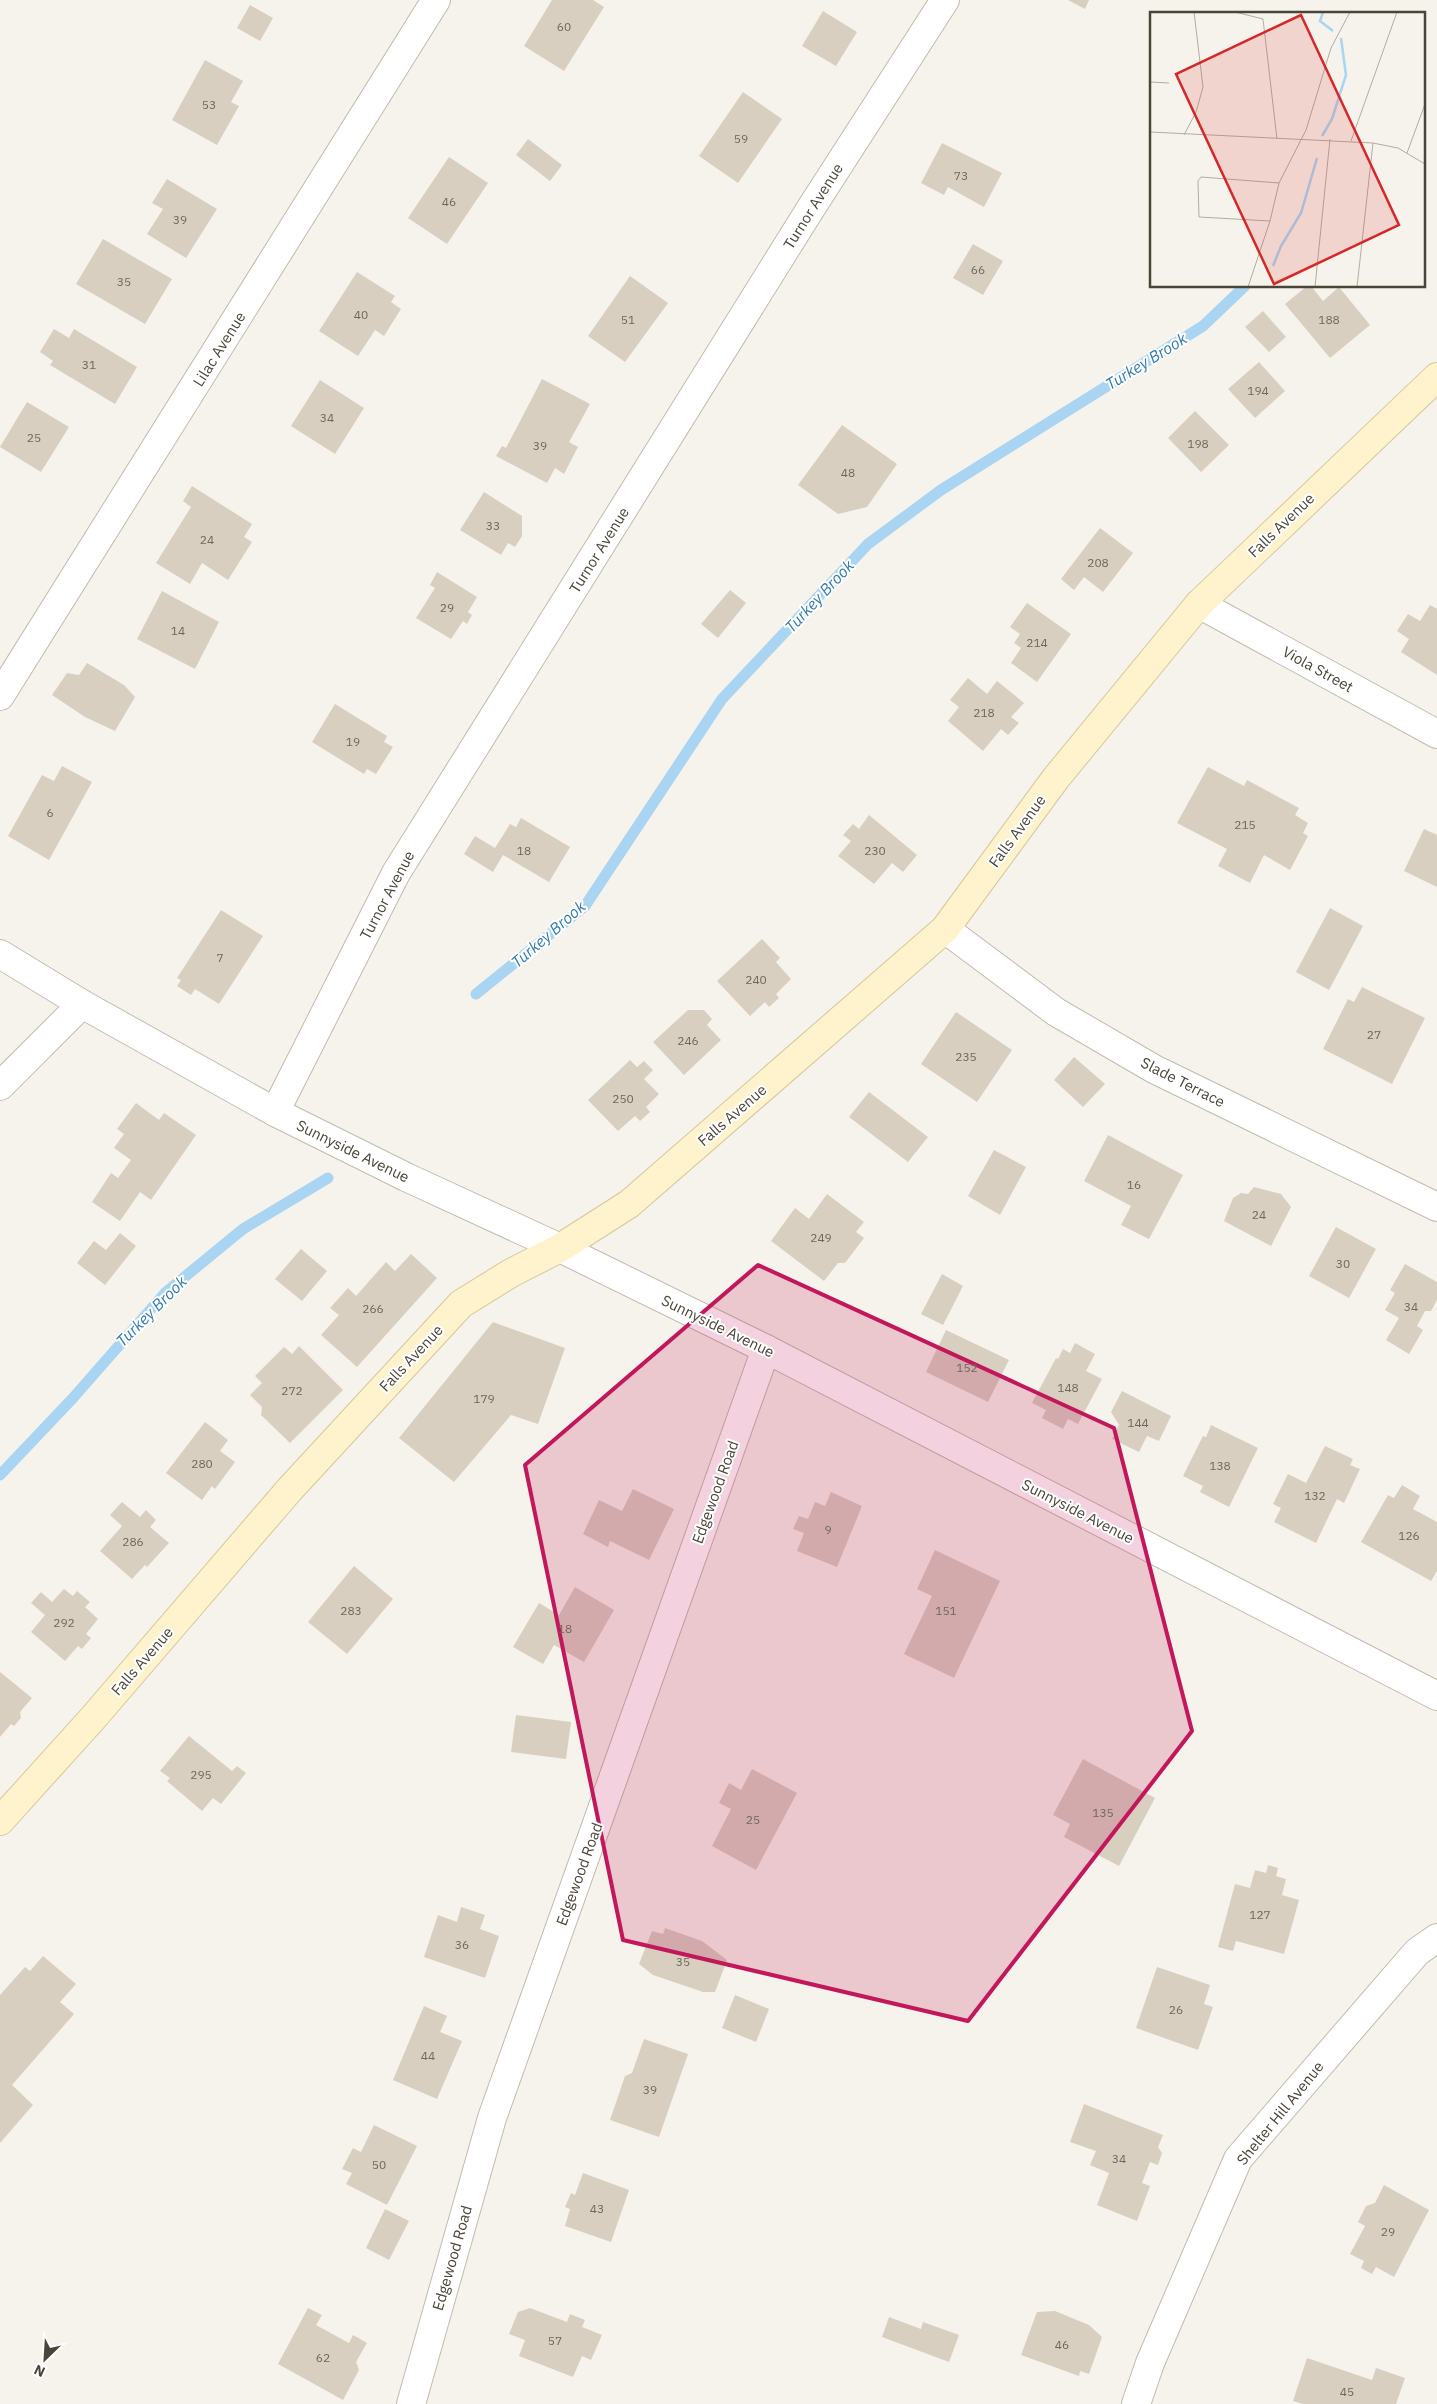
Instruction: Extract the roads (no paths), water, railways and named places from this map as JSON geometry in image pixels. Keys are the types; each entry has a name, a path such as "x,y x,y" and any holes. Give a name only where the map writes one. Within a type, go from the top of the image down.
{"main road":[{"name":"Falls Avenue","path":"0,1821 93,1718 290,1489 461,1304 512,1273 560,1248 629,1204 945,929 1056,778 1199,604 1437,377"}],"street":[{"name":"Lilac Avenue","path":"0,696 436,0"},
{"name":"Turnor Avenue","path":"276,1112 396,874 811,208 945,0"},
{"name":"Viola Street","path":"1199,604 1437,734"},
{"name":"Slade Terrace","path":"945,929 1056,1012 1154,1069 1437,1207"},
{"name":"Sunnyside Avenue","path":"0,954 82,1004 276,1112 406,1177 560,1248 766,1349 1437,1696"},
{"path":"0,1086 82,1004"},
{"name":"Edgewood Road","path":"411,2404 492,2118 766,1349"},
{"name":"Shelter Hill Avenue","path":"1136,2404 1150,2363 1238,2160 1417,1952 1437,1938"}],"waterway":[{"name":"Turkey Brook","path":"476,994 585,906 722,699 868,544 941,490 1203,326 1243,288"},
{"name":"Turkey Brook","path":"0,1475 73,1398 165,1293 243,1229 328,1178"}]}
